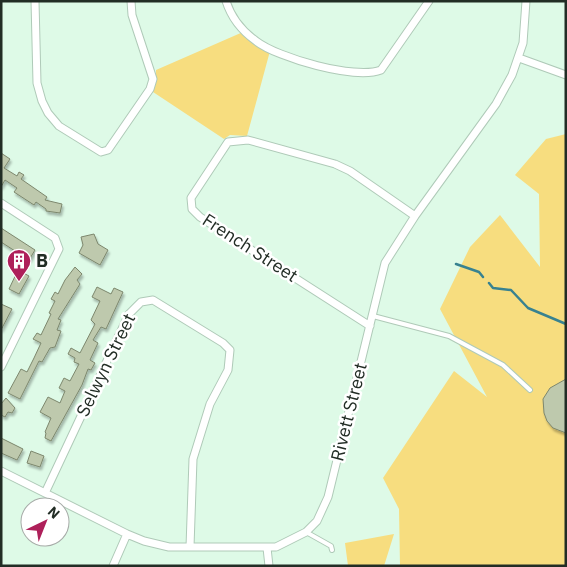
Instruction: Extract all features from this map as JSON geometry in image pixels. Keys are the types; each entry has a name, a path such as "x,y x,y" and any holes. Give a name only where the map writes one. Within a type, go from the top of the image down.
{"street":[{"path":"35,1 37,83 42,101 48,113 59,126 101,152 108,150 148,91 153,79 132,15 130,1"},
{"path":"226,1 236,21 257,42 282,54 320,66 361,74 381,70 429,1"},
{"name":"Rivett Street","path":"1,471 127,534 144,541 169,547 266,548 287,544 306,532 320,516 328,497 386,263 415,216 496,104 512,75 523,43 526,1"},
{"path":"519,58 566,75"},
{"name":"French Street","path":"370,326 200,216 192,209 192,198 228,142 248,140 334,164 350,171 415,216"},
{"path":"1,204 55,238 59,249 1,367"},
{"name":"Selwyn Street","path":"45,493 129,314 144,301 153,300 223,343 230,350 228,370 210,404 193,459 190,547"},
{"path":"113,566 127,534"},
{"path":"266,548 269,566"}],"lane":[{"path":"373,316 449,336 503,365 530,390"},
{"path":"306,532 331,546 332,550"}],"shaded area":[{"path":"243,32 270,51 247,136 230,135 224,139 153,92 156,70"},
{"path":"566,134 566,566 400,566 399,509 383,478 454,371 487,397 440,309 470,247 500,215 540,267 539,194 515,175 546,139"},
{"path":"394,534 384,566 348,566 345,543"}],"building":[{"path":"1,153 10,159 4,168 17,176 19,172 24,175 21,179 47,197 45,200 62,204 60,213 46,211 36,202 34,205 14,192 17,188 5,180 1,187"},
{"path":"1,228 35,250 29,260 1,242"},
{"path":"94,234 98,244 108,250 100,265 79,253 83,245 81,237"},
{"path":"75,267 82,274 77,280 80,284 58,319 61,320 57,330 61,331 55,347 50,348 42,362 39,361 20,399 8,393 21,369 27,372 41,343 33,339 37,333 41,335 51,314 49,313 55,301 51,299 55,292 58,294 65,280"},
{"name":"B","path":"18,270 29,276 19,294 9,289"},
{"path":"97,287 111,294 114,288 123,292 106,329 101,327 93,340 98,343 90,360 95,363 91,370 88,369 82,385 51,441 45,438 45,432 51,418 40,412 48,397 60,403 65,391 59,388 64,378 70,381 79,364 74,362 75,358 68,354 71,348 80,353 95,324 91,320 100,301 92,297"},
{"path":"1,304 12,309 1,330"},
{"path":"566,379 566,433 553,428 547,421 544,413 543,399 550,388"},
{"path":"6,398 15,408 12,413 8,412 5,417 1,415 1,404"},
{"path":"1,438 23,449 17,460 1,453"},
{"path":"31,451 44,456 40,467 27,463"}],"waterway":[{"path":"456,264 479,272 483,277"},
{"path":"489,283 493,288 511,290 528,308 566,324"}],"place":[{"name":"B","path":"19,282"}]}
